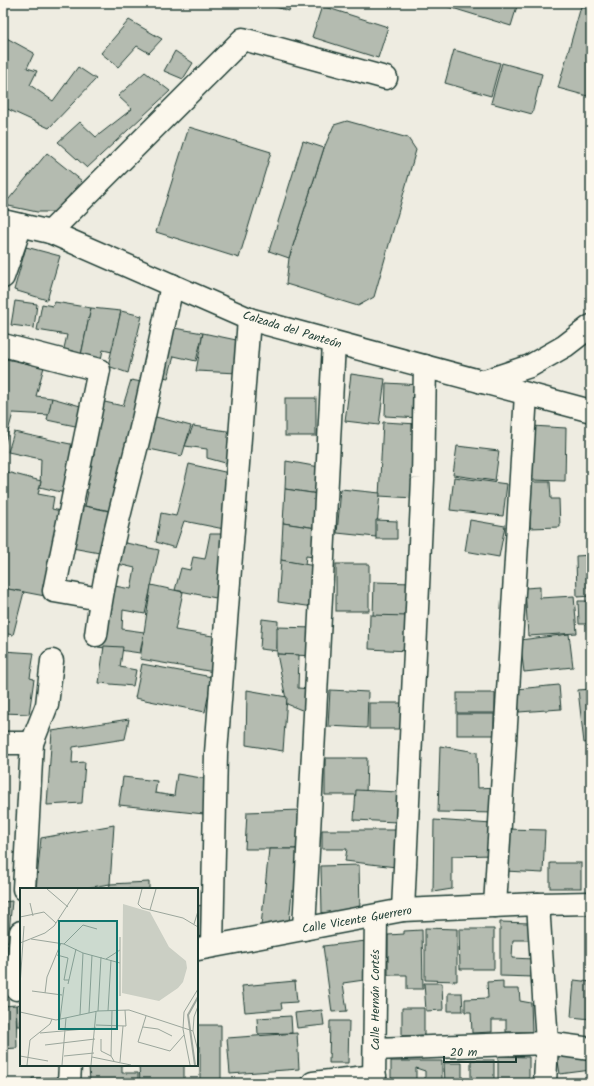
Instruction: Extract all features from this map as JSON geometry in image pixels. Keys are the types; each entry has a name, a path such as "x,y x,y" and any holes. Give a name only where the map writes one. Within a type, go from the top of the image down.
{"street":[{"path":"50,232 243,39 386,78"},
{"path":"3,277 12,223"},
{"name":"Calzada del Panteón","path":"12,223 50,232 249,319 591,411"},
{"path":"96,635 100,599 119,513 148,396 172,285"},
{"path":"204,948 216,753 249,319"},
{"path":"482,382 530,366 565,346 591,326"},
{"path":"304,929 334,343"},
{"path":"3,345 99,370 54,591 100,599"},
{"path":"403,910 422,479 425,366"},
{"path":"495,906 526,394"},
{"path":"24,888 32,743 47,705 52,661"},
{"path":"3,743 32,743"},
{"name":"Calle Vicente Guerrero","path":"204,948 403,910 591,903"},
{"path":"538,904 547,1044 545,1083"},
{"name":"Calle Hernán Cortés","path":"375,1080 376,916"},
{"path":"14,990 20,940"},
{"path":"375,1049 547,1044 591,1049"},
{"path":"69,1083 70,1066"},
{"path":"313,1083 375,1080"}],"building":[{"path":"270,3 291,3 289,11 269,5"},
{"path":"436,3 518,3 511,26"},
{"path":"582,3 591,4 591,97 558,88"},
{"path":"322,6 388,27 378,58 312,37"},
{"path":"129,20 162,39 149,53 137,46 118,67 101,53"},
{"path":"3,36 34,53 27,68 37,71 30,85 53,101 78,67 96,79 49,128 3,107"},
{"path":"454,50 500,63 491,96 445,83"},
{"path":"175,51 193,63 183,79 164,71"},
{"path":"502,63 542,74 532,114 491,103"},
{"path":"145,72 170,91 87,168 58,142 80,122 96,137 132,109 118,96"},
{"path":"347,121 408,138 416,150 374,297 358,306 286,284 289,258 324,148 334,125"},
{"path":"189,127 271,152 239,258 156,232"},
{"path":"303,141 324,148 289,258 269,251"},
{"path":"47,153 82,181 55,212 37,212 4,205"},
{"path":"26,247 60,256 47,300 14,290"},
{"path":"15,301 37,304 34,328 11,325"},
{"path":"55,302 91,308 80,360 62,357 67,335 37,330 42,304 53,306"},
{"path":"91,308 121,311 112,352 103,350 100,364 80,360"},
{"path":"121,311 142,316 128,373 108,366"},
{"path":"168,327 203,333 196,361 174,356 168,378 158,376"},
{"path":"203,333 241,341 238,373 196,371"},
{"path":"6,359 44,367 36,396 52,398 50,415 13,413 3,450 3,371"},
{"path":"351,374 385,379 379,425 345,421"},
{"path":"131,380 147,383 116,512 85,506 88,492 77,489 100,401 123,406"},
{"path":"386,383 421,385 420,418 385,416"},
{"path":"52,398 84,407 80,427 47,420"},
{"path":"285,398 316,398 316,436 285,436"},
{"path":"148,415 191,426 182,456 140,447"},
{"path":"383,422 418,424 414,498 379,496"},
{"path":"193,426 234,432 229,464 207,458 207,449 185,446"},
{"path":"532,426 566,428 565,481 531,480"},
{"path":"14,432 75,445 65,493 40,487 41,459 8,452"},
{"path":"457,446 499,451 495,481 453,475"},
{"path":"286,461 325,468 325,495 285,489"},
{"path":"189,464 229,473 224,529 184,521 175,548 156,542 161,513 176,516"},
{"path":"3,471 41,481 38,494 54,497 52,509 65,512 50,597 3,588"},
{"path":"454,477 507,484 503,516 450,510"},
{"path":"529,482 550,482 551,499 559,499 560,527 530,528"},
{"path":"285,489 325,495 323,529 283,523"},
{"path":"341,489 380,493 376,537 337,533"},
{"path":"79,505 114,512 105,554 72,548"},
{"path":"376,520 397,521 397,539 376,539"},
{"path":"470,520 505,526 499,557 465,551"},
{"path":"283,523 323,529 321,558 306,556 305,565 281,560"},
{"path":"210,534 224,534 221,599 175,590 181,568 190,570 193,557 205,559"},
{"path":"121,542 159,550 145,614 123,610 122,629 144,632 140,653 98,647 109,585 131,589 135,568 118,564"},
{"path":"591,555 591,596 577,597 576,556"},
{"path":"281,560 315,566 314,607 278,602"},
{"path":"336,564 369,564 369,611 336,611"},
{"path":"374,582 413,583 412,617 373,616"},
{"path":"151,585 183,592 175,630 219,637 214,672 140,659"},
{"path":"540,587 540,598 574,596 577,633 528,636 525,588"},
{"path":"3,588 24,592 13,635 3,633"},
{"path":"578,601 591,601 591,624 579,624"},
{"path":"370,615 409,616 408,651 369,649"},
{"path":"262,619 278,621 277,651 260,649"},
{"path":"277,627 314,628 312,656 277,654"},
{"path":"569,634 573,667 524,672 520,640"},
{"path":"104,646 123,647 120,667 136,670 133,686 99,683"},
{"path":"3,651 34,653 30,678 34,679 29,714 3,713"},
{"path":"277,654 299,655 298,688 310,689 309,713 287,704"},
{"path":"142,664 212,677 205,712 135,698"},
{"path":"559,685 561,709 519,712 517,689"},
{"path":"591,689 591,742 584,743 578,690"},
{"path":"247,690 287,697 283,751 246,745"},
{"path":"330,690 368,692 367,728 328,726"},
{"path":"457,693 495,693 495,713 457,713"},
{"path":"369,703 402,703 402,729 369,729"},
{"path":"457,714 494,714 494,735 457,735"},
{"path":"129,719 125,739 73,747 72,763 85,762 82,803 47,805 52,731"},
{"path":"440,746 477,752 478,788 497,787 497,813 438,812"},
{"path":"325,758 367,758 366,795 325,795"},
{"path":"177,774 208,779 204,814 119,805 123,777 157,781 155,793 174,796"},
{"path":"356,790 399,792 397,822 354,820"},
{"path":"301,810 302,849 245,849 247,812"},
{"path":"434,820 492,824 492,855 452,856 452,889 433,892"},
{"path":"114,825 110,884 86,888 36,888 41,838"},
{"path":"506,829 545,830 543,873 505,871"},
{"path":"322,830 399,830 396,867 345,861 347,849 322,849"},
{"path":"269,849 302,849 301,891 292,891 289,923 261,926"},
{"path":"550,863 581,863 581,888 550,888"},
{"path":"359,865 360,911 322,913 321,866"},
{"path":"149,882 149,888 109,888 110,884"},
{"path":"12,901 8,942 3,941 3,902"},
{"path":"203,905 209,935 198,937 198,906"},
{"path":"500,922 529,923 529,940 513,940 512,958 533,959 533,977 500,976"},
{"path":"425,928 457,929 457,981 425,980"},
{"path":"459,929 494,929 494,969 460,969"},
{"path":"422,930 423,989 407,989 407,975 388,975 388,935 404,934 404,931"},
{"path":"366,941 371,979 343,983 347,1011 332,1012 323,946"},
{"path":"3,945 8,946 4,973 3,973"},
{"path":"574,980 591,982 591,1019 571,1017"},
{"path":"295,981 297,1002 281,1003 282,1009 245,1012 242,986"},
{"path":"503,981 503,989 519,989 520,1001 531,1003 532,1032 506,1032 506,1020 492,1020 492,1032 472,1033 471,1012 465,1012 465,999 488,998 487,982"},
{"path":"424,983 442,983 443,1010 426,1011"},
{"path":"448,993 462,993 463,1011 448,1011"},
{"path":"20,1004 20,1026 17,1026 16,1005"},
{"path":"16,1005 17,1048 3,1049 3,1006"},
{"path":"402,1008 424,1008 424,1035 402,1036"},
{"path":"322,1010 324,1025 297,1028 295,1013"},
{"path":"291,1016 292,1033 258,1034 257,1018"},
{"path":"330,1021 349,1021 348,1063 329,1063"},
{"path":"198,1025 221,1025 221,1079 200,1079 200,1047 198,1047"},
{"path":"297,1033 299,1069 230,1074 227,1038"},
{"path":"591,1051 591,1070 560,1074 557,1055"},
{"path":"498,1056 529,1057 529,1083 498,1083"},
{"path":"471,1060 494,1060 494,1083 471,1083"},
{"path":"391,1061 442,1061 442,1083 425,1083 425,1071 416,1068 416,1083 391,1083"},
{"path":"444,1063 462,1063 462,1083 445,1083"},
{"path":"89,1066 122,1066 122,1073 138,1073 138,1083 90,1083"},
{"path":"139,1066 184,1066 184,1081 140,1082"},
{"path":"64,1077 64,1083 32,1083 32,1078"},
{"path":"559,1080 579,1080 579,1083 559,1083"}]}
